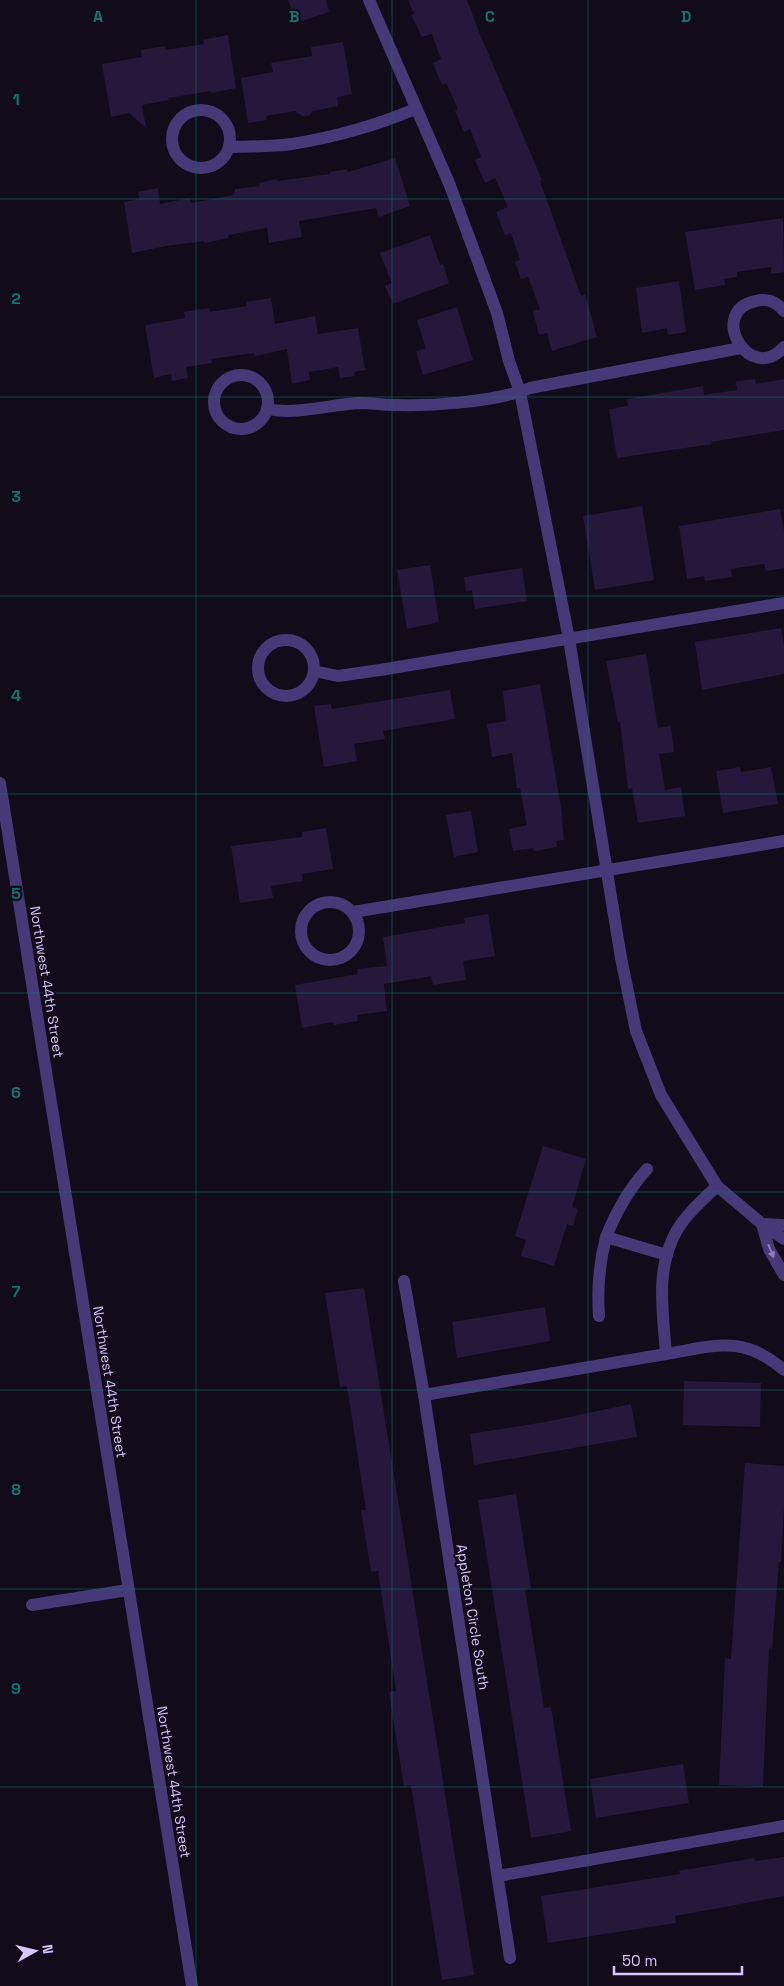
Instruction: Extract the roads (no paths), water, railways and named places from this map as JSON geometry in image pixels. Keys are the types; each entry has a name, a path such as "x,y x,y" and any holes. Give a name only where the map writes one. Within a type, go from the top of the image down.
{"street":[{"path":"369,0 449,184 497,314 509,360 520,392 570,639 621,958 636,1031 661,1095 717,1186 784,1240"},
{"path":"197,109 207,110 216,113 228,128 230,147 225,156 214,165 199,168 181,161 175,154 171,135 174,125 188,112 197,109"},
{"path":"230,147 290,144 335,136 377,125 415,109"},
{"path":"784,311 772,302 754,301 745,305 734,321 736,340 748,354 766,357 775,354 784,347"},
{"path":"267,409 283,412 360,403 399,405 458,402 505,395 530,388 741,348"},
{"path":"237,375 246,376 261,384 265,392 267,409 263,417 256,424 240,429 231,427 223,423 217,416 214,407 216,390 229,378 237,375"},
{"path":"314,671 338,676 784,603"},
{"path":"280,640 289,640 298,642 305,647 314,662 314,671 306,689 288,696 278,695 263,684 258,666 265,649 272,643 280,640"},
{"name":"Northwest 44th Street","path":"0,783 192,1986"},
{"path":"353,912 358,921 358,940 346,955 338,959 328,960 319,958 305,946 301,937 304,917 310,909 327,901 337,902 353,912 784,842"},
{"path":"599,1316 597,1291 600,1261 606,1237 616,1212 633,1184 647,1169"},
{"path":"666,1354 661,1298 663,1264 676,1231 692,1209 717,1186"},
{"path":"762,1224 784,1225"},
{"path":"762,1224 769,1249 784,1275"},
{"path":"606,1237 667,1255"},
{"name":"Appleton Circle South","path":"404,1282 424,1395 510,1958"},
{"path":"424,1395 721,1345 741,1346 768,1356 784,1370"},
{"path":"32,1605 128,1590"},
{"path":"498,1876 784,1826"}]}
